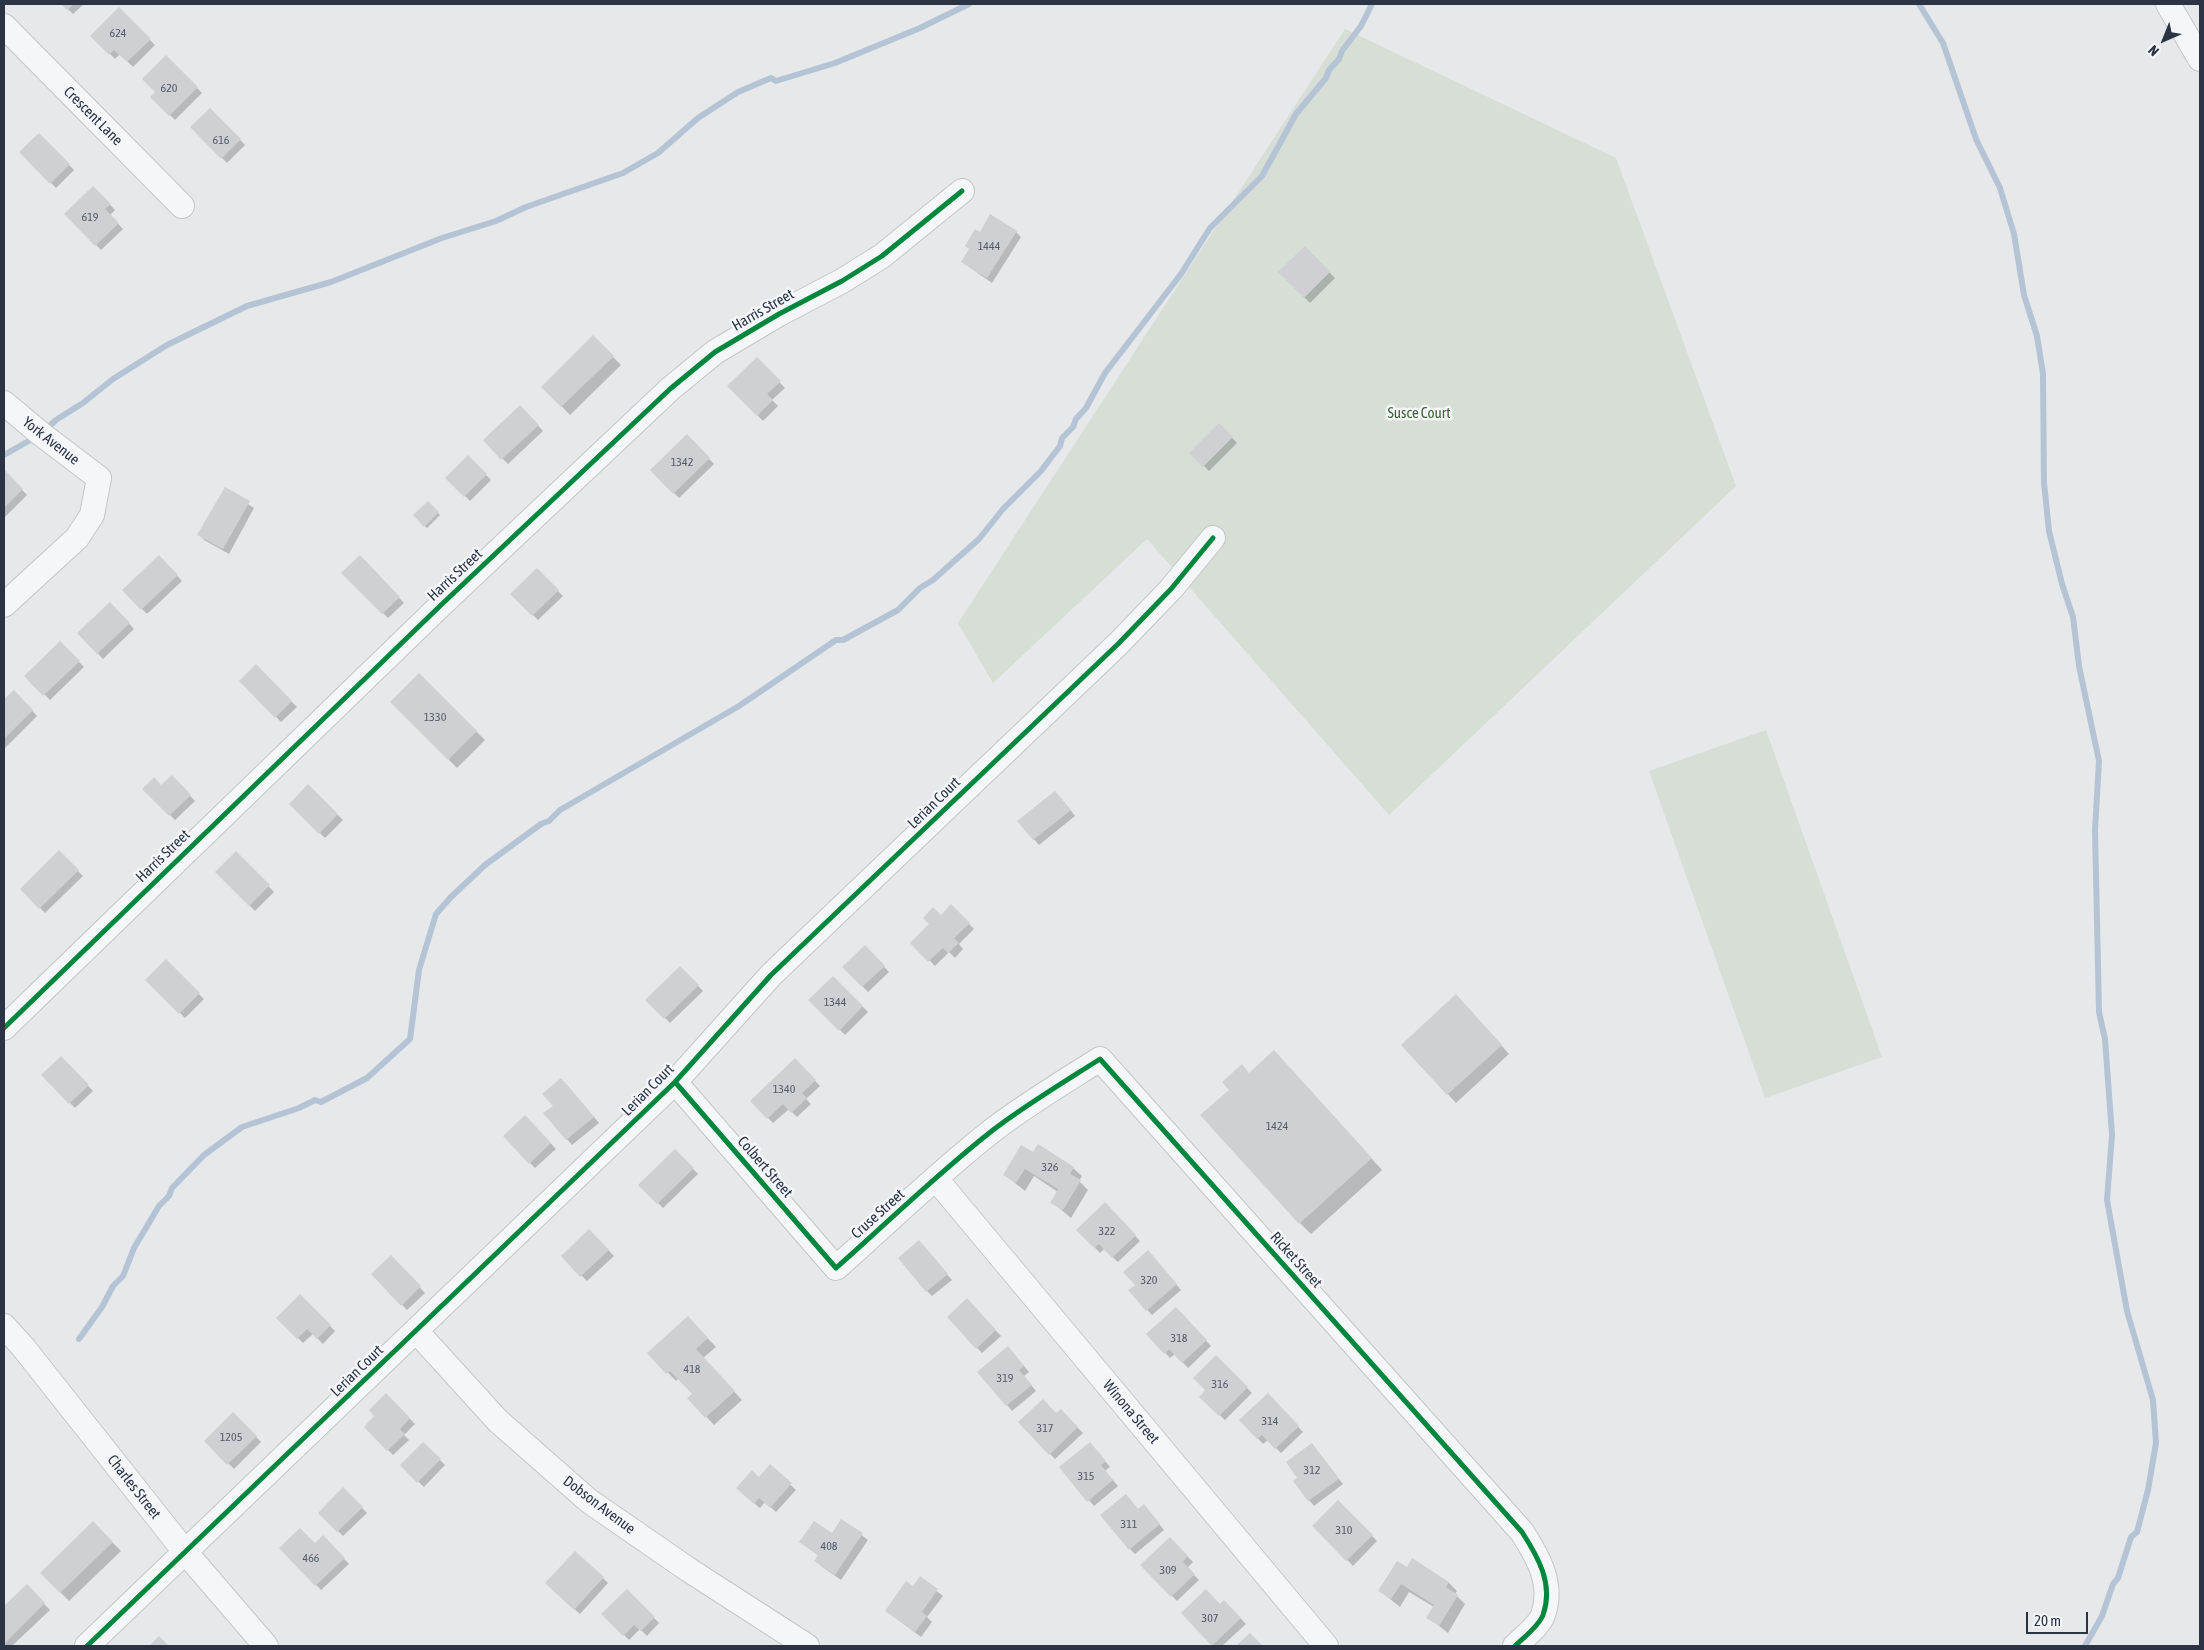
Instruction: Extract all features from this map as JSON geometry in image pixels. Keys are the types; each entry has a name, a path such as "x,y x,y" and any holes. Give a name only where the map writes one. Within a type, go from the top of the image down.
{"street":[{"path":"2168,4 2200,59"},
{"name":"Crescent Lane","path":"4,26 182,206"},
{"name":"Harris Street","path":"4,1028 441,605 670,389 715,352 779,314 842,281 882,256 962,191"},
{"name":"York Avenue","path":"4,403 99,478 92,515 77,538 4,605"},
{"name":"Lerian Court","path":"87,1646 417,1332 675,1082 771,975 1118,644 1171,589 1213,538"},
{"name":"Ricket Street","path":"936,1179 1026,1106 1100,1059 1522,1532 1538,1556 1545,1574 1546,1597 1543,1616 1515,1646"},
{"name":"Colbert Street","path":"675,1082 836,1268"},
{"name":"Cruse Street","path":"836,1268 936,1179"},
{"name":"Winona Street","path":"936,1179 1326,1646"},
{"name":"Charles Street","path":"4,1326 23,1347 186,1553 266,1646"},
{"name":"Dobson Avenue","path":"417,1332 498,1421 590,1501 689,1570 807,1646"}],"green space":[{"name":"Susce Court","path":"1345,29 1616,158 1736,486 1389,815 1147,539 993,683 958,623"},
{"path":"1766,730 1882,1057 1765,1098 1649,771"}],"building":[{"path":"61,4 74,4 67,10"},
{"path":"119,7 151,39 127,62 114,50 109,55 90,36"},
{"path":"166,55 198,87 169,116 150,97 155,92 142,79"},
{"path":"210,108 241,139 221,159 190,127"},
{"path":"39,133 70,164 50,184 19,152"},
{"path":"93,186 111,204 105,209 119,223 95,246 64,214"},
{"path":"990,214 1017,231 987,278 961,262 969,249 965,246 975,229 980,232"},
{"path":"1305,246 1330,272 1304,298 1278,272"},
{"path":"593,335 614,356 561,407 541,387"},
{"path":"757,357 781,381 767,394 773,400 757,416 727,386"},
{"path":"520,405 539,425 501,460 483,440"},
{"path":"1219,423 1233,437 1203,467 1189,453"},
{"path":"687,434 710,458 673,494 650,470"},
{"path":"468,455 487,474 464,497 445,478"},
{"path":"4,469 23,489 4,508"},
{"path":"225,487 250,501 223,549 197,535"},
{"path":"428,501 439,512 424,527 413,515"},
{"path":"159,555 178,575 141,610 122,590"},
{"path":"360,555 400,597 382,614 341,573"},
{"path":"537,568 559,590 532,616 510,594"},
{"path":"110,602 130,623 97,654 77,633"},
{"path":"60,641 80,661 43,696 24,676"},
{"path":"256,664 292,701 275,718 239,681"},
{"path":"419,673 477,731 448,760 390,702"},
{"path":"14,690 33,710 4,739 4,699"},
{"path":"172,775 191,795 169,816 142,789 154,777 161,785"},
{"path":"308,784 338,814 319,834 289,804"},
{"path":"1055,791 1071,810 1033,840 1017,821"},
{"path":"59,850 79,870 39,909 20,889"},
{"path":"236,851 270,885 249,906 215,872"},
{"path":"951,904 970,923 954,938 959,943 948,953 943,948 928,962 910,943 929,924 923,918 933,907 941,915"},
{"path":"865,945 885,966 862,987 842,967"},
{"path":"166,959 200,993 179,1014 145,980"},
{"path":"680,966 699,985 664,1019 645,1000"},
{"path":"833,976 863,1006 839,1031 808,1000"},
{"path":"1456,994 1502,1045 1447,1095 1401,1045"},
{"path":"1274,1050 1372,1158 1299,1224 1200,1115 1229,1090 1222,1082 1242,1064 1249,1073"},
{"path":"61,1056 89,1085 69,1104 41,1075"},
{"path":"795,1058 816,1080 802,1093 807,1098 791,1113 783,1104 767,1119 750,1101"},
{"path":"561,1078 594,1117 566,1140 543,1113 553,1106 542,1094"},
{"path":"525,1115 551,1143 529,1164 503,1136"},
{"path":"1038,1144 1074,1167 1070,1174 1081,1180 1063,1210 1050,1203 1058,1189 1025,1169 1016,1183 1003,1175 1021,1145 1033,1152"},
{"path":"675,1149 694,1168 657,1204 638,1185"},
{"path":"1105,1202 1136,1235 1112,1258 1099,1244 1094,1248 1076,1230"},
{"path":"589,1229 609,1250 580,1277 561,1256"},
{"path":"919,1240 948,1274 926,1292 898,1258"},
{"path":"1148,1250 1177,1284 1146,1311 1128,1290 1135,1285 1123,1272"},
{"path":"391,1255 421,1286 401,1306 371,1274"},
{"path":"300,1294 331,1325 317,1339 307,1329 297,1339 276,1318"},
{"path":"967,1298 996,1330 976,1349 947,1317"},
{"path":"1176,1307 1207,1340 1182,1363 1169,1349 1164,1354 1146,1334"},
{"path":"688,1316 708,1338 696,1349 735,1391 705,1418 687,1398 692,1394 670,1371 666,1374 647,1353"},
{"path":"1008,1346 1024,1366 1019,1370 1032,1385 1006,1406 977,1372"},
{"path":"1216,1355 1248,1387 1219,1416 1199,1397 1205,1390 1193,1378"},
{"path":"386,1393 410,1418 400,1429 405,1434 387,1451 364,1427 374,1416 369,1410"},
{"path":"1268,1393 1299,1426 1275,1449 1262,1435 1257,1439 1239,1420"},
{"path":"1043,1399 1056,1413 1061,1409 1078,1427 1049,1455 1018,1422"},
{"path":"233,1412 257,1436 227,1465 204,1441"},
{"path":"423,1442 441,1459 417,1483 400,1465"},
{"path":"1090,1442 1106,1461 1101,1465 1113,1480 1087,1502 1059,1467"},
{"path":"1312,1443 1339,1479 1308,1501 1293,1481 1297,1478 1286,1462"},
{"path":"770,1464 792,1483 770,1508 759,1498 754,1504 736,1488 752,1470 759,1477"},
{"path":"343,1487 363,1507 337,1532 318,1513"},
{"path":"1126,1494 1138,1509 1144,1504 1160,1524 1129,1550 1100,1515"},
{"path":"1338,1500 1373,1535 1346,1561 1312,1526"},
{"path":"841,1519 863,1533 835,1575 814,1561 818,1555 799,1542 814,1521 832,1533"},
{"path":"93,1521 113,1542 60,1593 40,1573"},
{"path":"300,1528 315,1543 323,1535 345,1558 315,1586 279,1548"},
{"path":"1170,1537 1188,1556 1183,1562 1195,1574 1171,1597 1140,1565"},
{"path":"575,1551 604,1577 574,1610 545,1583"},
{"path":"1412,1558 1449,1582 1446,1587 1458,1595 1439,1626 1426,1618 1434,1605 1401,1584 1391,1599 1378,1591 1397,1561 1407,1567"},
{"path":"920,1576 938,1589 922,1612 927,1616 915,1632 885,1611 906,1581 913,1586"},
{"path":"27,1584 45,1603 4,1644 4,1606"},
{"path":"627,1589 655,1617 641,1631 634,1625 623,1636 601,1614"},
{"path":"1206,1589 1220,1604 1224,1600 1241,1618 1212,1646 1181,1613"},
{"path":"1250,1633 1263,1646 1236,1646"},
{"path":"159,1636 169,1646 149,1646"}],"waterway":[{"path":"4,455 41,434 56,420 83,403 113,379 167,345 247,306 331,282 442,238 496,221 526,207 623,173 658,153 698,118 738,92 771,78 776,81 835,63 920,28 969,4"},
{"path":"79,1339 102,1307 113,1286 123,1276 134,1248 159,1206 169,1196 172,1188 204,1155 242,1127 299,1108 315,1100 321,1102 367,1078 410,1039 419,970 436,914 485,865 541,824 549,821 560,810 739,706 836,640 843,640 898,610 920,588 933,580 979,539 1003,509 1041,471 1060,446 1062,438 1073,427 1076,419 1086,408 1105,373 1181,274 1210,228 1262,176 1296,114 1326,78 1329,70 1339,59 1342,51 1361,26 1372,4"},
{"path":"1919,4 1943,43 1976,139 2000,188 2014,234 2024,295 2037,336 2043,374 2044,483 2049,531 2062,584 2073,617 2079,666 2099,761 2095,830 2099,1012 2105,1039 2112,1135 2107,1200 2127,1311 2153,1400 2156,1443 2148,1490 2137,1532 2131,1537 2118,1578 2113,1584 2102,1616 2085,1646"}],"cycle path":[{"path":"4,1028 441,605 670,389 715,352 779,314 842,281 882,256 962,191"},
{"path":"87,1646 675,1082 771,975 1118,644 1171,589 1213,538"},
{"path":"675,1082 836,1268 933,1180 993,1130 1032,1102 1100,1059 1522,1532 1539,1561 1547,1592 1546,1604 1541,1619 1515,1646"}]}
